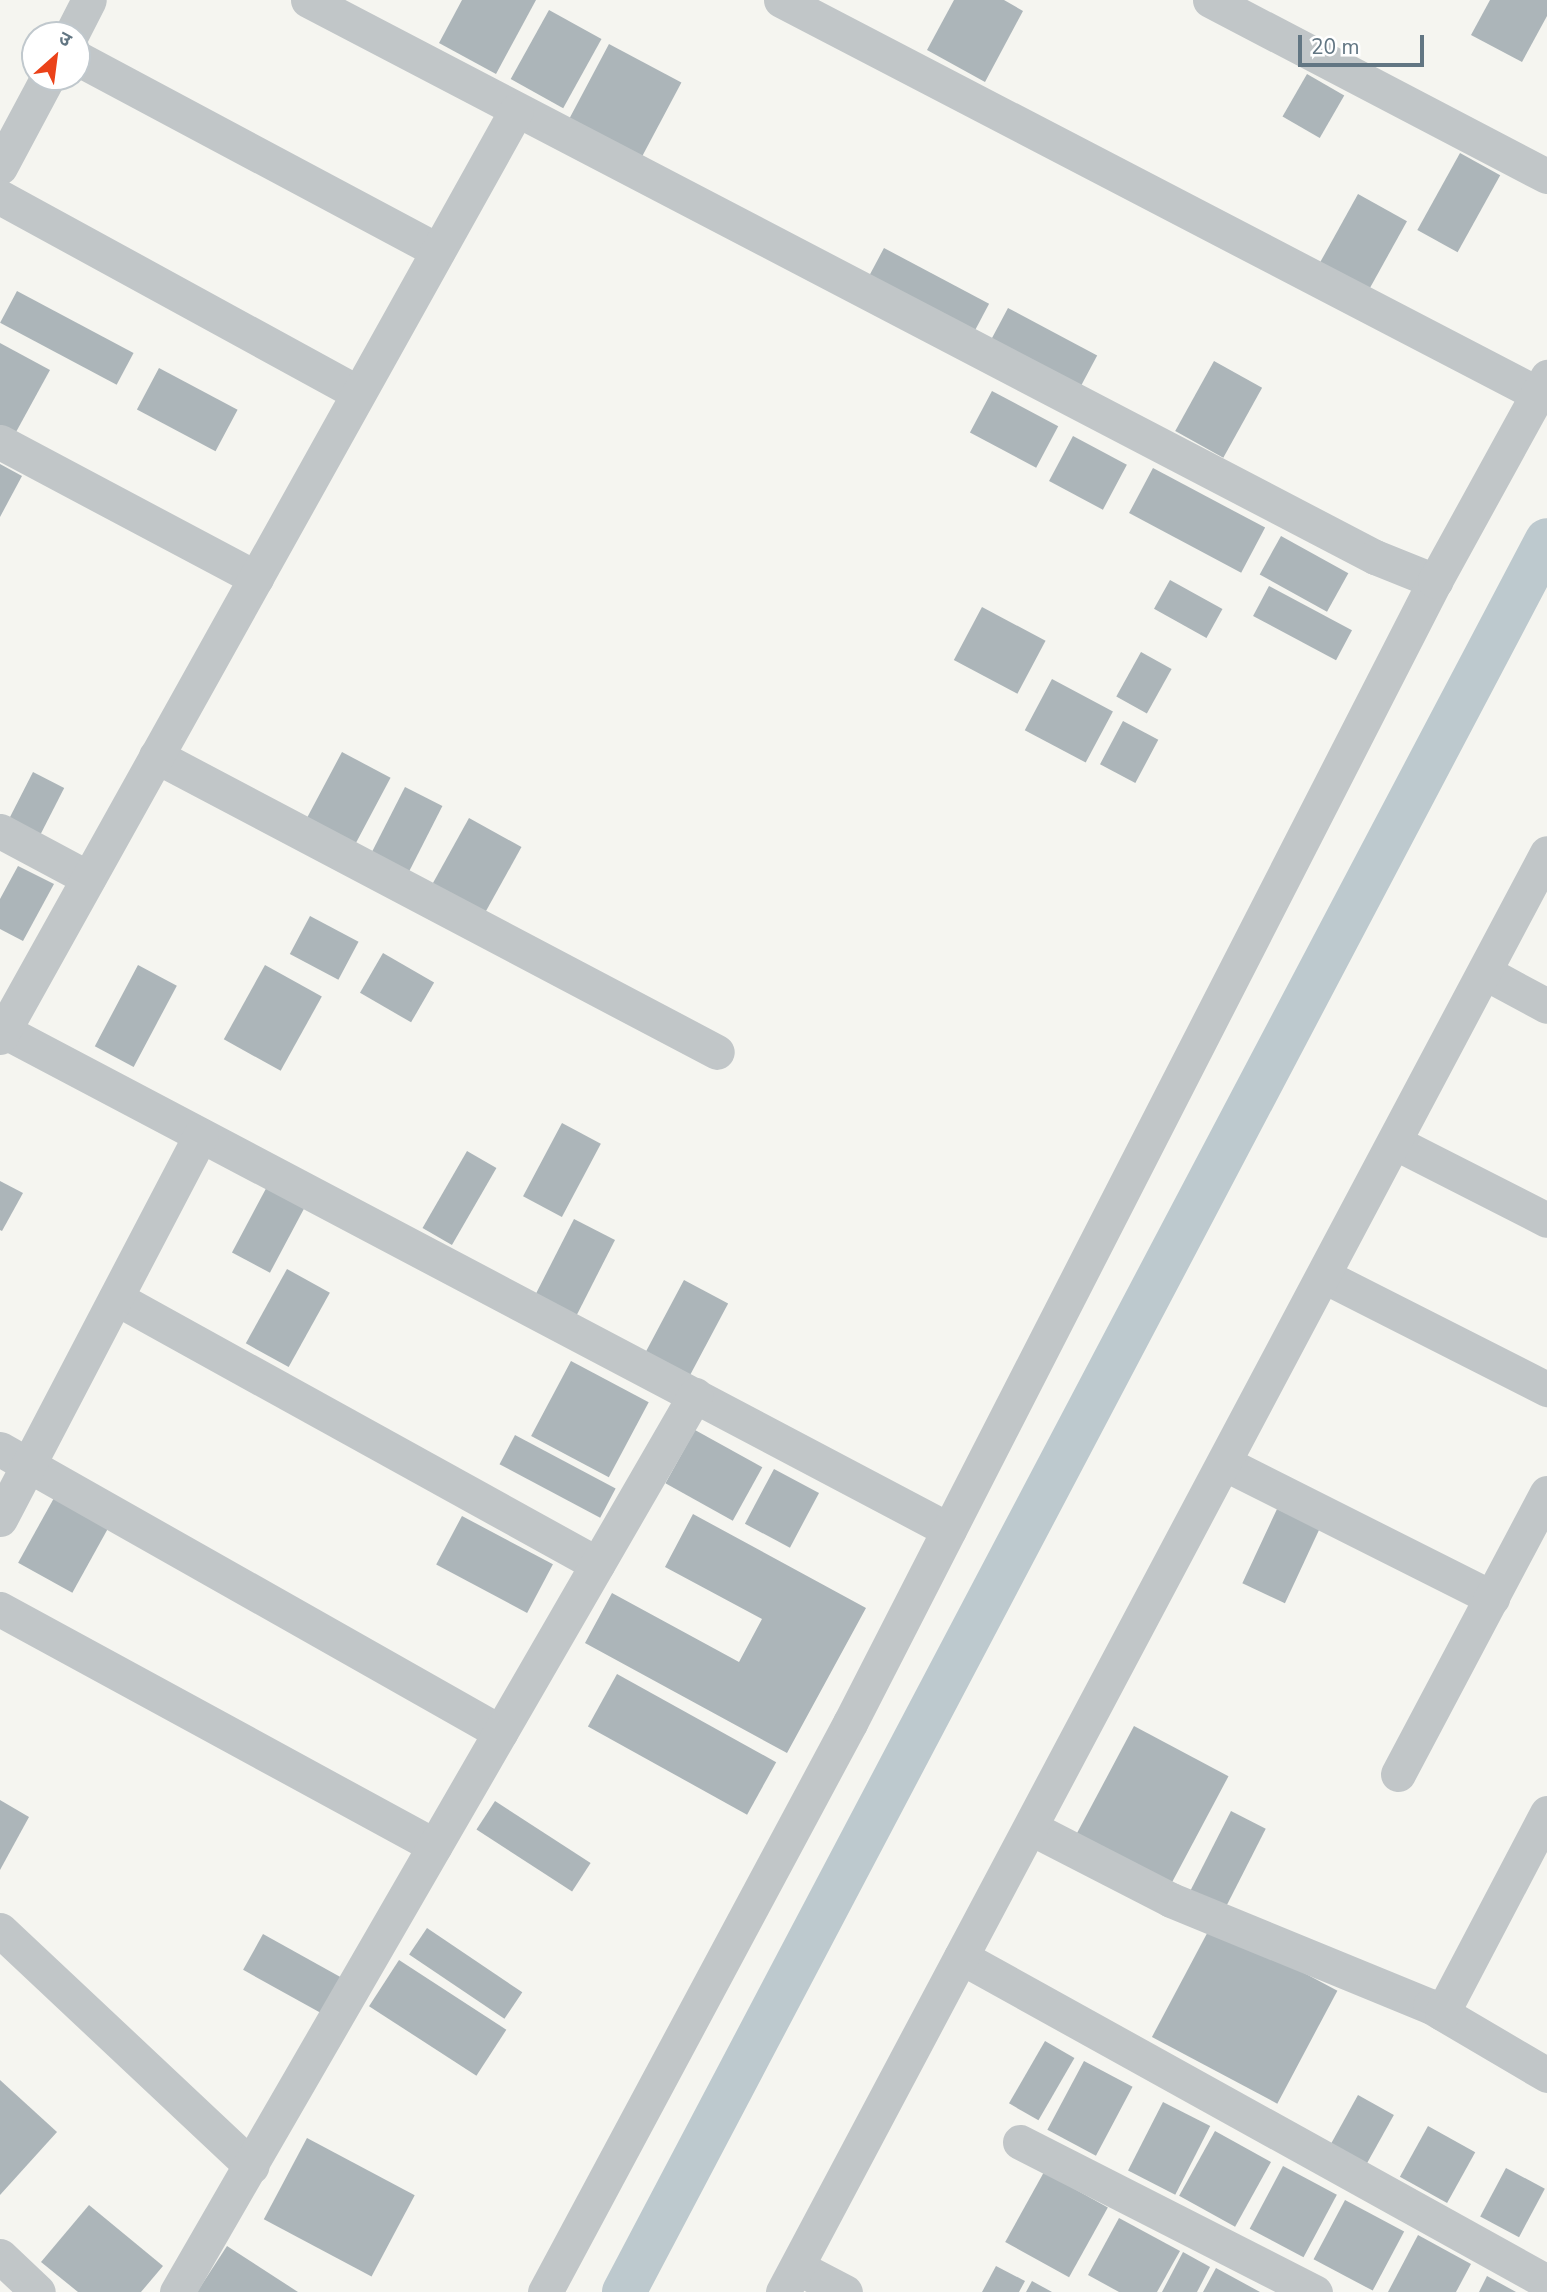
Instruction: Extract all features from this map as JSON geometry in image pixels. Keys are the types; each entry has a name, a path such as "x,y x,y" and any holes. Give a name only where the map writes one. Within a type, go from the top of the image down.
{"street":[{"path":"308,0 516,111 1375,557 1435,581"},
{"path":"545,2292 949,1530 1435,581 1542,385 780,0"},
{"path":"1210,0 1547,176"},
{"path":"91,65 438,251"},
{"path":"0,167 41,91"},
{"path":"516,111 1,1032 949,1530"},
{"path":"0,197 358,393"},
{"path":"0,442 256,578"},
{"path":"156,756 717,1052"},
{"path":"0,831 88,878"},
{"path":"845,2292 790,2279 1398,1144 1547,853"},
{"path":"1486,973 1547,1006"},
{"path":"0,1519 15,1457 116,1298 201,1135"},
{"path":"1398,1144 1547,1220"},
{"path":"1326,1277 1547,1389"},
{"path":"116,1298 597,1564"},
{"path":"177,2292 695,1395"},
{"path":"15,1457 500,1732"},
{"path":"1226,1464 1492,1598"},
{"path":"1398,1774 1547,1493"},
{"path":"0,1609 435,1846"},
{"path":"1442,2013 1547,1813"},
{"path":"1031,1828 1171,1900 1442,2013 1547,2074"},
{"path":"0,1930 251,2166"},
{"path":"961,1957 1547,2281"},
{"path":"1020,2142 1315,2292"},
{"path":"0,2256 38,2292"}],"building":[{"path":"462,0 536,0 496,74 439,43"},
{"path":"954,0 1004,0 1023,11 985,82 927,50"},
{"path":"1490,0 1547,0 1547,16 1522,62 1471,35"},
{"path":"549,10 601,39 563,108 511,79"},
{"path":"609,44 681,82 639,162 567,123"},
{"path":"1307,74 1344,96 1320,138 1282,116"},
{"path":"1460,153 1500,175 1458,252 1417,230"},
{"path":"1358,194 1407,221 1366,295 1317,268"},
{"path":"884,248 989,304 970,339 865,283"},
{"path":"17,291 134,353 117,385 0,323"},
{"path":"1008,308 1097,355 1077,393 988,345"},
{"path":"0,343 50,370 10,443 0,437"},
{"path":"1214,361 1262,388 1223,458 1175,431"},
{"path":"159,368 238,410 216,451 137,409"},
{"path":"992,391 1058,426 1036,468 970,432"},
{"path":"1073,436 1127,465 1103,510 1049,481"},
{"path":"0,464 22,476 0,517"},
{"path":"1153,468 1265,528 1241,573 1129,513"},
{"path":"1281,536 1348,573 1327,612 1260,574"},
{"path":"1170,580 1222,609 1206,638 1154,609"},
{"path":"1269,586 1352,630 1336,660 1253,616"},
{"path":"982,607 1046,641 1017,694 954,660"},
{"path":"1141,652 1172,669 1147,714 1116,697"},
{"path":"1052,679 1113,711 1086,763 1025,730"},
{"path":"1123,721 1158,740 1135,783 1100,764"},
{"path":"342,752 391,778 351,852 303,826"},
{"path":"33,772 64,788 36,842 5,826"},
{"path":"405,787 442,806 408,874 370,855"},
{"path":"469,818 521,847 485,914 432,884"},
{"path":"18,866 54,884 23,941 0,929 0,899"},
{"path":"310,916 359,942 338,980 290,954"},
{"path":"383,953 434,982 411,1022 360,993"},
{"path":"138,965 177,986 134,1067 95,1046"},
{"path":"265,965 322,997 281,1071 224,1039"},
{"path":"562,1123 601,1144 562,1217 523,1196"},
{"path":"467,1151 496,1168 452,1245 422,1228"},
{"path":"0,1181 23,1193 2,1231 0,1230"},
{"path":"270,1181 308,1201 270,1273 232,1253"},
{"path":"574,1219 615,1240 575,1317 535,1297"},
{"path":"287,1269 330,1293 289,1367 246,1343"},
{"path":"684,1280 728,1303 688,1379 644,1355"},
{"path":"571,1361 649,1402 609,1477 531,1436"},
{"path":"695,1430 762,1467 733,1521 665,1483"},
{"path":"515,1435 616,1489 600,1518 500,1464"},
{"path":"774,1469 819,1493 790,1548 745,1524"},
{"path":"54,1498 108,1528 72,1593 18,1563"},
{"path":"1277,1509 1320,1529 1285,1603 1242,1583"},
{"path":"693,1514 866,1608 787,1753 585,1643 612,1593 739,1662 762,1619 665,1567"},
{"path":"462,1516 553,1564 527,1613 436,1565"},
{"path":"617,1674 776,1762 747,1815 588,1726"},
{"path":"1134,1726 1228,1776 1170,1887 1075,1836"},
{"path":"0,1800 29,1817 0,1870"},
{"path":"495,1801 591,1863 572,1892 476,1830"},
{"path":"1231,1811 1266,1829 1223,1912 1188,1895"},
{"path":"1212,1924 1337,1991 1277,2104 1152,2037"},
{"path":"427,1928 522,1992 504,2019 409,1955"},
{"path":"263,1934 342,1978 322,2013 243,1970"},
{"path":"399,1960 506,2030 476,2076 369,2006"},
{"path":"1045,2041 1074,2058 1038,2120 1009,2103"},
{"path":"1084,2061 1133,2087 1096,2156 1047,2130"},
{"path":"0,2080 57,2132 0,2195"},
{"path":"1358,2095 1394,2115 1366,2166 1330,2146"},
{"path":"1163,2102 1210,2126 1175,2195 1128,2171"},
{"path":"1428,2126 1475,2152 1447,2203 1400,2177"},
{"path":"1215,2131 1271,2162 1235,2227 1179,2196"},
{"path":"307,2138 415,2195 372,2277 264,2219"},
{"path":"1283,2166 1337,2195 1304,2257 1250,2229"},
{"path":"1506,2168 1545,2189 1519,2237 1480,2217"},
{"path":"1044,2172 1108,2207 1069,2277 1005,2242"},
{"path":"1345,2200 1404,2231 1373,2291 1314,2259"},
{"path":"89,2205 163,2266 141,2292 78,2292 41,2262"},
{"path":"1119,2218 1180,2251 1157,2292 1119,2292 1088,2275"},
{"path":"1418,2235 1471,2264 1456,2292 1388,2292"},
{"path":"227,2246 298,2292 197,2292"},
{"path":"1183,2252 1210,2267 1197,2292 1162,2292"},
{"path":"996,2266 1025,2281 1019,2292 982,2292"},
{"path":"1216,2268 1260,2292 1203,2292"},
{"path":"1487,2276 1516,2292 1479,2292"},
{"path":"1032,2281 1052,2292 1026,2292"}],"waterway":[{"path":"624,2292 1547,540"}]}
